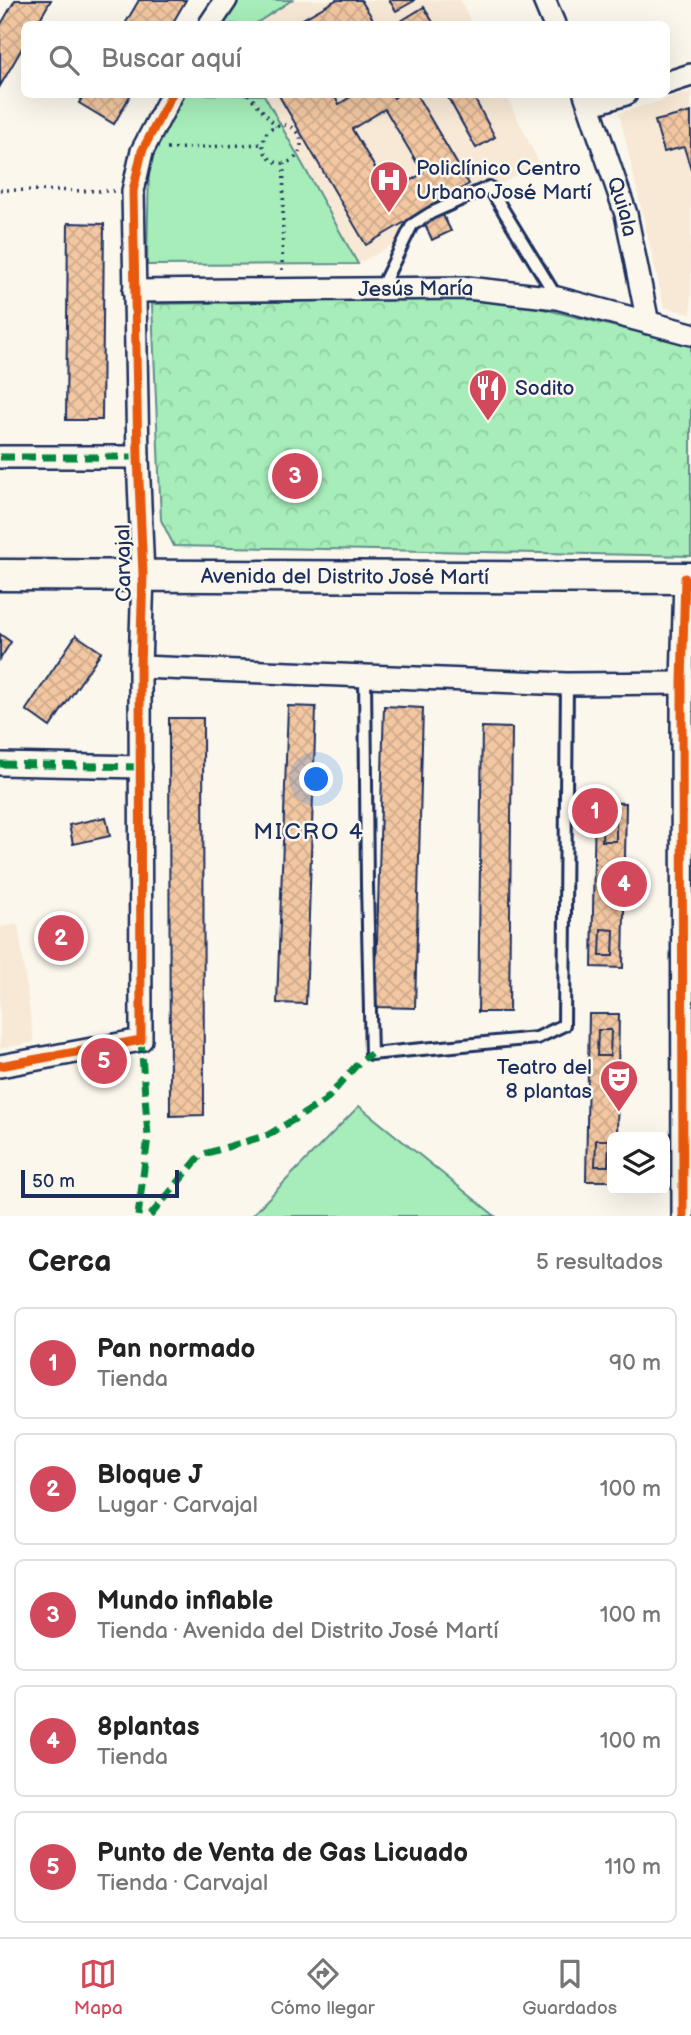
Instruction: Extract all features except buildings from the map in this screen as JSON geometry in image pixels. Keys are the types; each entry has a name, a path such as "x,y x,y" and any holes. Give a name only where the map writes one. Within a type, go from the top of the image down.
{"main road":[{"name":"Avenida del Distrito José Martí","path":"0,575 688,578"}],"street":[{"path":"213,21 226,0"},
{"path":"544,0 554,21"},
{"path":"670,82 691,75"},
{"name":"Carvajal","path":"0,1066 141,1040 140,667 143,575 134,291 134,191 142,151 170,98"},
{"name":"Quiala","path":"587,100 626,214 648,323"},
{"name":"Jesús María","path":"134,291 467,288 557,298 691,334"},
{"path":"0,457 138,457"},
{"path":"683,1216 687,1159 687,817 682,683 688,578"},
{"path":"140,667 567,684 682,683"},
{"path":"0,764 141,766"}],"lane":[{"path":"381,288 412,225 431,212 489,187 557,298"},
{"path":"365,676 371,1054 537,1038 564,1025 567,684"}],"path":[{"path":"251,98 276,126"},
{"path":"276,126 290,127 300,137 301,144 296,157 284,163 271,160 263,151 262,144 266,133 276,126"},
{"path":"142,151 262,144"},
{"path":"282,289 284,163"},
{"path":"0,190 134,191"}],"shaded area":[{"path":"292,0 460,0 470,21 260,21"},
{"path":"691,92 691,314 664,307 619,113"},
{"name":"Policlínico Centro Urbano José Martí","path":"266,98 507,98 539,163 358,264"},
{"path":"18,924 34,1042 0,1049 0,927"}],"green space":[{"path":"237,0 292,0 260,21 225,21"},
{"path":"181,98 266,98 358,264 147,265 149,165"},
{"path":"498,298 691,345 691,556 174,546 161,520 152,304"},
{"path":"359,1106 495,1216 251,1216"}],"marked path":[{"path":"0,457 138,457"},
{"path":"0,764 141,767"},
{"path":"138,1040 141,1040 148,1137 138,1216"},
{"path":"150,1216 201,1155 268,1135 325,1101 361,1060 371,1054"}],"cycle path":[{"path":"0,1066 141,1040 140,667 143,575 133,191 142,151 170,98"},
{"path":"683,1216 682,683 685,578"}],"place":[{"name":"Policlínico Centro Urbano José Martí","path":"389,214"},
{"name":"Sodito","path":"488,422"},
{"name":"Mundo inflable","path":"295,476"},
{"name":"Pan normado","path":"595,811"},
{"name":"8plantas","path":"624,884"},
{"name":"Bloque J","path":"61,938"},
{"name":"Punto de Venta de Gas Licuado","path":"104,1061"},
{"name":"Teatro del 8 plantas","path":"619,1113"}],"district":[{"name":"MICRO 4","path":"309,831"}]}
